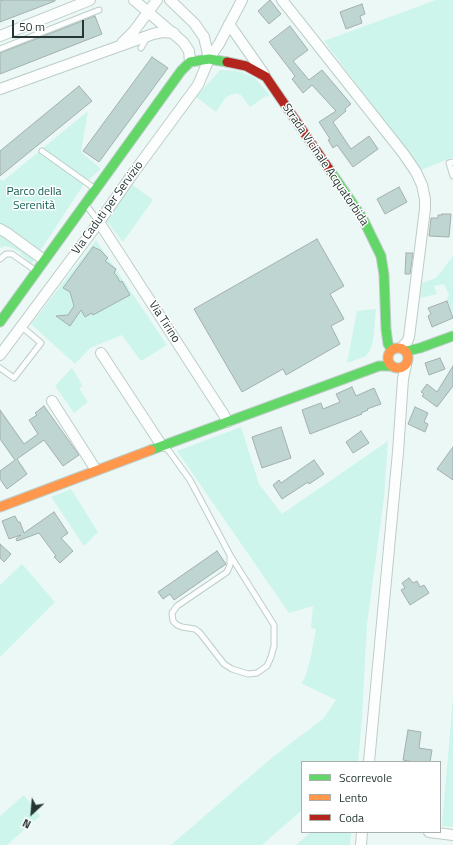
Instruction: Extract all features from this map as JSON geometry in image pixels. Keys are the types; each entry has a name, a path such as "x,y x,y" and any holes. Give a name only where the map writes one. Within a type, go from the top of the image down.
{"street":[{"path":"0,36 90,0"},
{"path":"134,0 174,33 186,46 189,51 190,62 209,59 204,38 194,23 170,0"},
{"path":"120,46 134,31 157,0"},
{"name":"Via Caduti per Servizio","path":"0,354 99,222 198,85 209,59 219,44 242,0"},
{"path":"282,0 403,153 416,172 422,185 425,199 425,209 409,337 396,357"},
{"name":"Strada Vicinale Acquatorbida","path":"230,22 266,78 351,200 373,238 382,262 384,275 388,344 396,357 408,354 407,363"},
{"path":"0,89 144,37 163,32 174,33"},
{"name":"Strada Vicinale Acquatorbida","path":"209,59 246,66 266,78"},
{"name":"Via Caduti per Servizio","path":"0,322 181,71 190,62"},
{"name":"Via Tirino","path":"99,222 224,415 227,422"},
{"path":"0,229 44,260"},
{"path":"0,507 96,470 379,366 396,357 453,336"},
{"path":"396,357 401,368 420,348"},
{"path":"101,353 162,446"},
{"path":"396,357 403,379"},
{"path":"369,761 398,452 403,379 407,363"},
{"path":"52,401 96,470"},
{"path":"361,845 362,833"},
{"path":"437,833 453,835"}],"lane":[{"path":"0,49 99,10"},
{"path":"141,48 145,41 144,37"},
{"path":"42,151 96,189"},
{"path":"453,162 449,163 453,176"},
{"path":"85,204 99,222"},
{"path":"0,259 6,254 12,254 36,271"},
{"path":"0,368 14,378 41,343 21,326"},
{"path":"162,446 169,451 190,480 230,555 274,625 274,646 271,657 267,666 257,673 248,674 232,670 224,664 200,633 195,630 182,628 173,621 172,613 177,606 227,572 230,565 230,555"}],"green space":[{"path":"436,0 453,0 453,157 421,170 324,41"},
{"path":"220,70 241,72 255,78 269,94 268,97 266,96 250,107 241,95 236,93 226,97 216,112 196,97"},
{"name":"Parco della Serenità","path":"88,111 81,152 101,169 84,184 31,265 19,252 12,248 6,246 0,248 0,179 3,181"},
{"path":"130,183 153,200 123,242 105,219"},
{"path":"96,240 167,345 141,361 122,335 90,348 75,364 31,324"},
{"path":"453,256 453,314 447,299 449,295 444,284 434,286 437,294 420,298 422,283 436,278"},
{"path":"376,309 373,341 370,350 366,356 347,363 357,311"},
{"path":"72,368 83,386 79,388 88,402 74,413 55,386"},
{"path":"241,427 259,484 282,514 388,441 384,498 367,624 358,761 301,761 301,811 262,845 171,845 274,756 323,719 336,700 301,683 305,678 316,629 311,628 313,606 289,613 177,451"},
{"path":"71,489 98,532 84,546 51,497"},
{"path":"22,564 55,602 0,657 0,585"},
{"path":"453,697 453,827 442,826"},
{"path":"24,795 40,816 7,845 0,845 0,816"},
{"path":"310,833 351,833 350,845 296,845"}],"building":[{"path":"270,0 281,14 269,24 258,11"},
{"path":"0,1 55,1 0,22"},
{"path":"362,4 365,14 360,16 362,23 346,29 340,12"},
{"path":"95,16 102,34 0,74 0,53"},
{"path":"290,26 308,50 293,61 309,80 322,70 351,104 345,109 346,111 333,122 351,149 369,136 378,149 353,167 337,145 333,148 328,140 330,139 319,122 336,111 312,85 303,93 292,79 295,76 269,42"},
{"path":"152,57 168,68 99,162 83,151"},
{"path":"79,86 92,101 0,176 0,151"},
{"path":"399,187 407,202 385,214 377,199"},
{"path":"451,214 449,237 429,236 431,218 438,218 438,215"},
{"path":"317,239 344,286 330,294 344,319 331,326 340,344 286,375 283,369 242,392 194,309"},
{"path":"93,247 100,250 108,258 105,261 116,269 114,273 120,282 122,281 130,295 93,315 92,313 85,317 81,310 70,326 56,316 68,315 74,306 70,292 63,288"},
{"path":"406,253 413,253 410,274 405,274"},
{"path":"447,301 453,318 432,327 428,316 431,314 428,308"},
{"path":"440,358 445,369 429,375 425,363"},
{"path":"453,366 453,386 437,407 422,396 424,394 421,392 427,384 437,392"},
{"path":"352,387 356,396 374,388 381,404 367,409 368,410 361,413 362,414 310,434 302,410 321,403 323,409 340,402 336,394"},
{"path":"44,406 79,455 63,466 44,440 17,459 27,474 7,489 0,479 0,471 15,460 0,439 0,410 24,444 38,434 29,420 37,415 35,413"},
{"path":"415,407 428,413 424,422 428,424 425,432 408,424"},
{"path":"281,427 291,458 262,468 252,437"},
{"path":"361,431 369,443 353,453 346,442"},
{"path":"453,447 453,480 437,469"},
{"path":"314,460 324,474 309,484 308,482 282,499 273,485 279,480 281,483"},
{"path":"54,512 68,533 61,538 73,551 60,563 54,557 56,556 39,533 17,541 16,539 21,535 9,539 2,521 15,516 18,522 20,522 24,533"},
{"path":"0,544 11,554 4,562 0,558"},
{"path":"217,551 226,564 174,600 170,594 163,599 158,592"},
{"path":"409,578 413,583 417,581 420,587 424,585 429,593 410,605 401,590 405,588 402,583"},
{"path":"408,730 421,732 419,748 432,750 430,761 403,760"}],"traffic: fast":[{"path":"0,322 181,71 190,62 209,59 227,62"},
{"path":"329,169 362,217 381,256 384,275 386,329 388,344 392,350"},
{"path":"407,351 453,336"},
{"path":"151,450 379,366 392,366"}],"traffic: slow":[{"path":"394,348 402,348 408,354 408,358 408,362 402,368 394,368 388,362 388,354 394,348"},
{"path":"0,507 151,450"}],"traffic: jam":[{"path":"227,62 246,66 266,77 329,169"}]}
